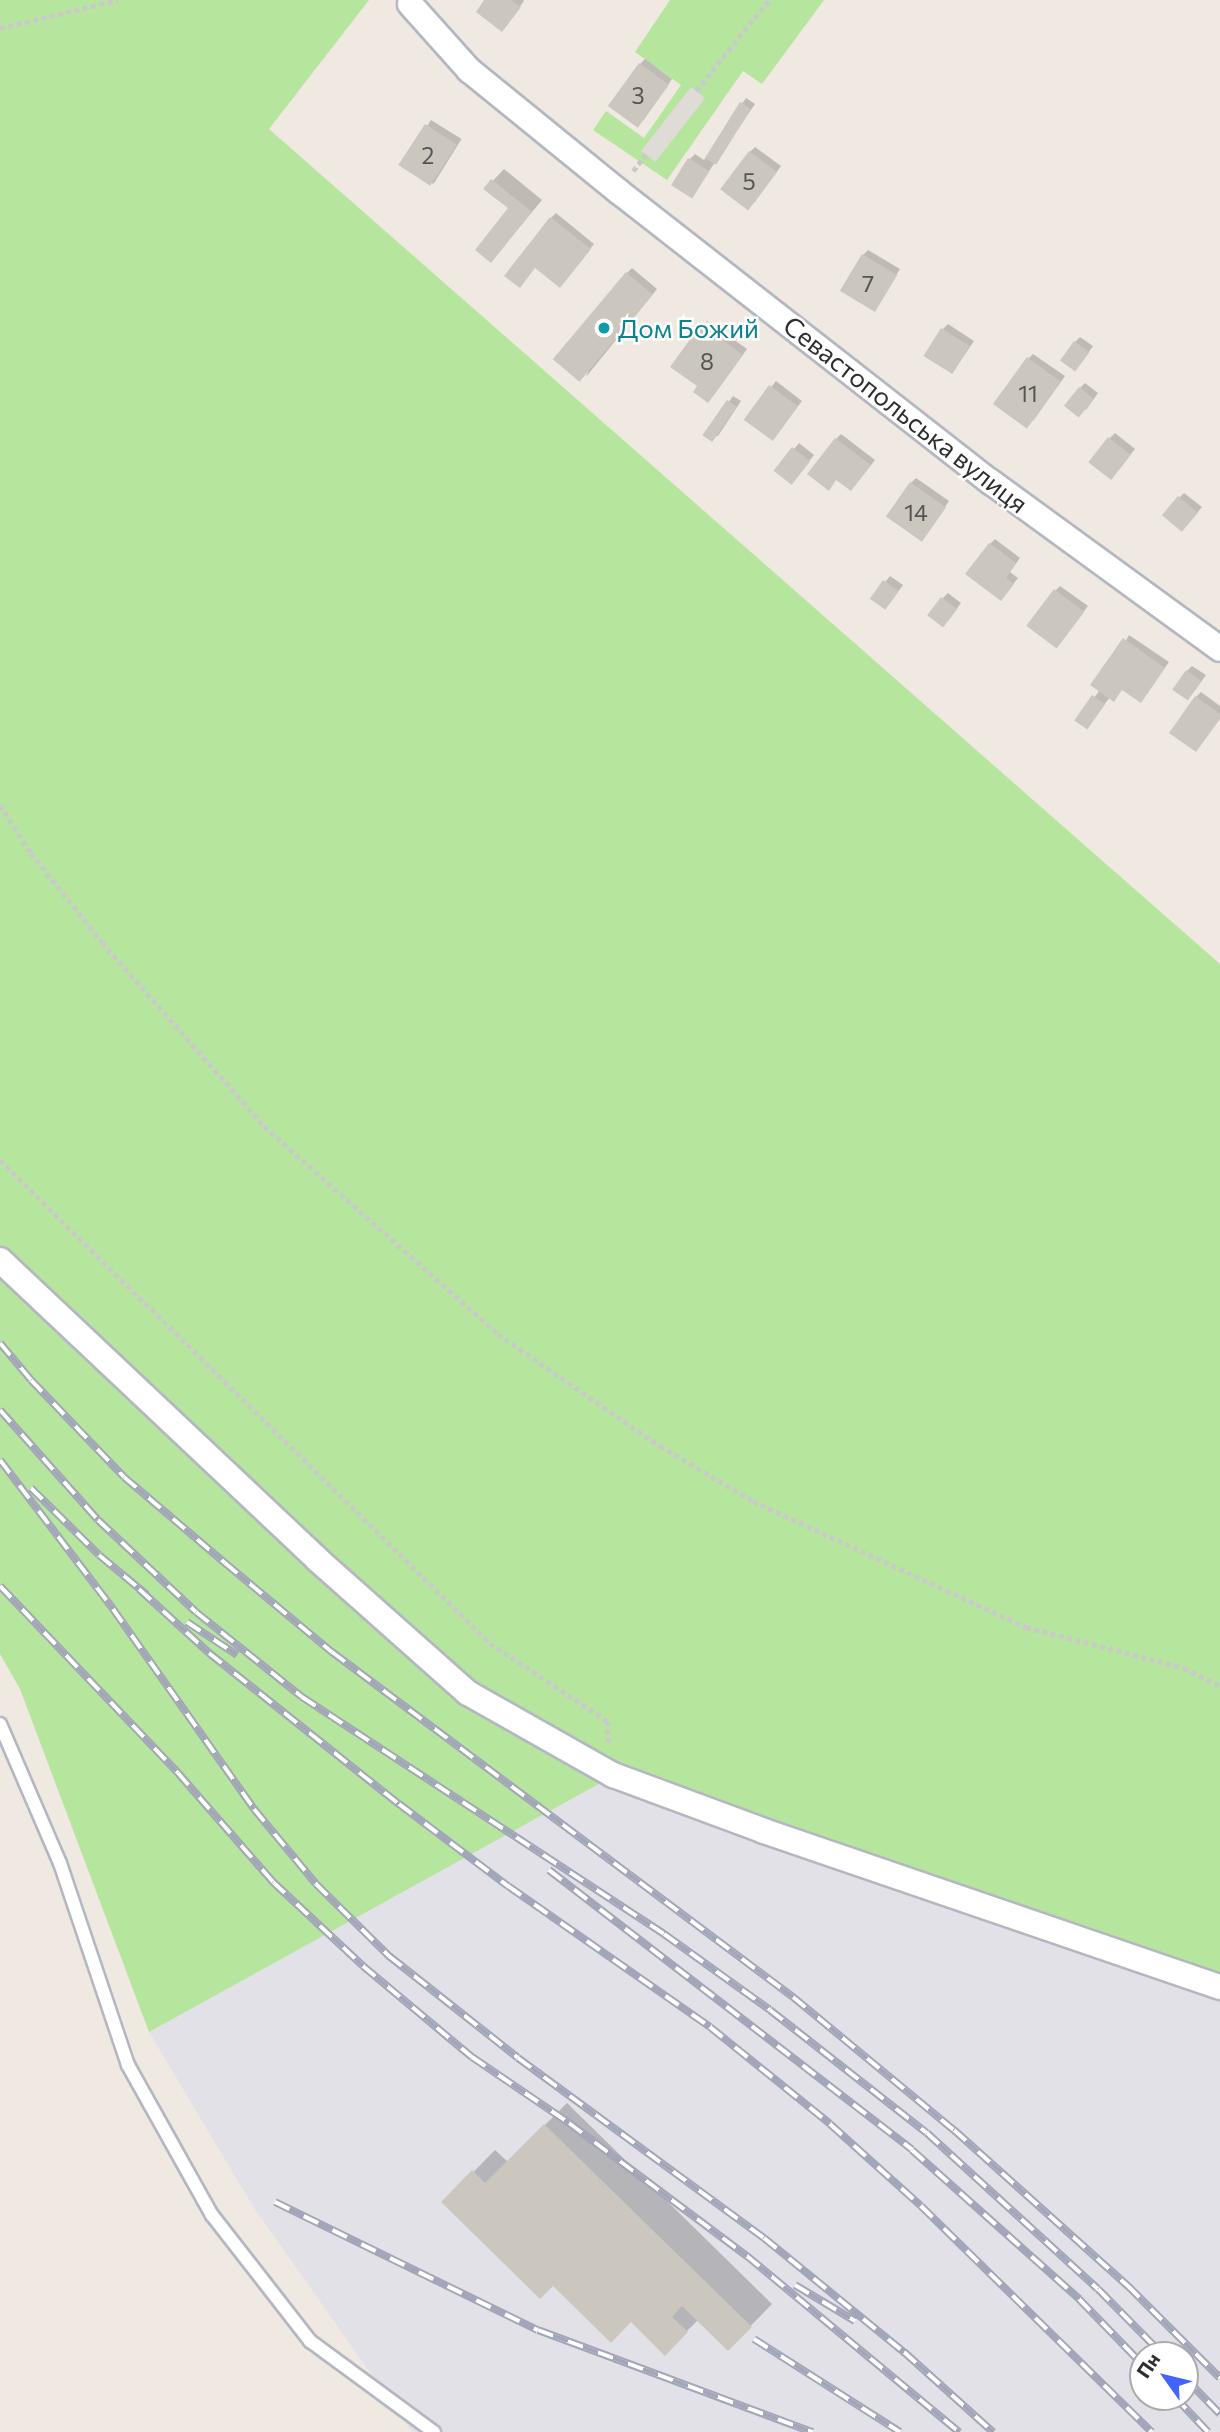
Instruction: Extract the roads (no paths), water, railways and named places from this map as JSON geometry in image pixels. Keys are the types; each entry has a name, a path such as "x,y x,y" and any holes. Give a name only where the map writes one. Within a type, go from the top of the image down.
{"street":[{"name":"Севастопольська вулиця","path":"410,4 469,70 618,191 991,482 1220,649"},
{"path":"0,1260 298,1541 468,1693 613,1776 764,1831 1220,1987"}],"lane":[{"path":"0,1724 60,1863 128,2065 212,2215 310,2341 434,2432"}],"railway":[{"path":"0,1343 31,1380 124,1477 225,1563 332,1652 793,1997 954,2130 1128,2286 1220,2378"},
{"path":"0,1410 98,1520 196,1612 302,1697 664,1934 770,2010 927,2133 1098,2289 1149,2341"},
{"path":"0,1460 113,1609 254,1809 316,1884 389,1956 518,2058 764,2238 904,2352 993,2432"},
{"path":"31,1488 99,1555 147,1595"},
{"path":"0,1586 178,1773 273,1882 363,1966 472,2057 569,2123 747,2256 959,2432"},
{"path":"139,1589 209,1653 399,1804 508,1886 710,2027 830,2124 921,2206 1152,2432"},
{"path":"187,1622 237,1655"},
{"path":"549,1870 912,2150 1079,2299 1129,2351"},
{"path":"275,2202 538,2330 813,2432"},
{"path":"795,2285 855,2321"},
{"path":"754,2339 900,2432"},
{"path":"1199,2392 1220,2414"},
{"path":"1188,2411 1208,2432"}],"place":[{"name":"Дом Божий","path":"604,328"}]}
